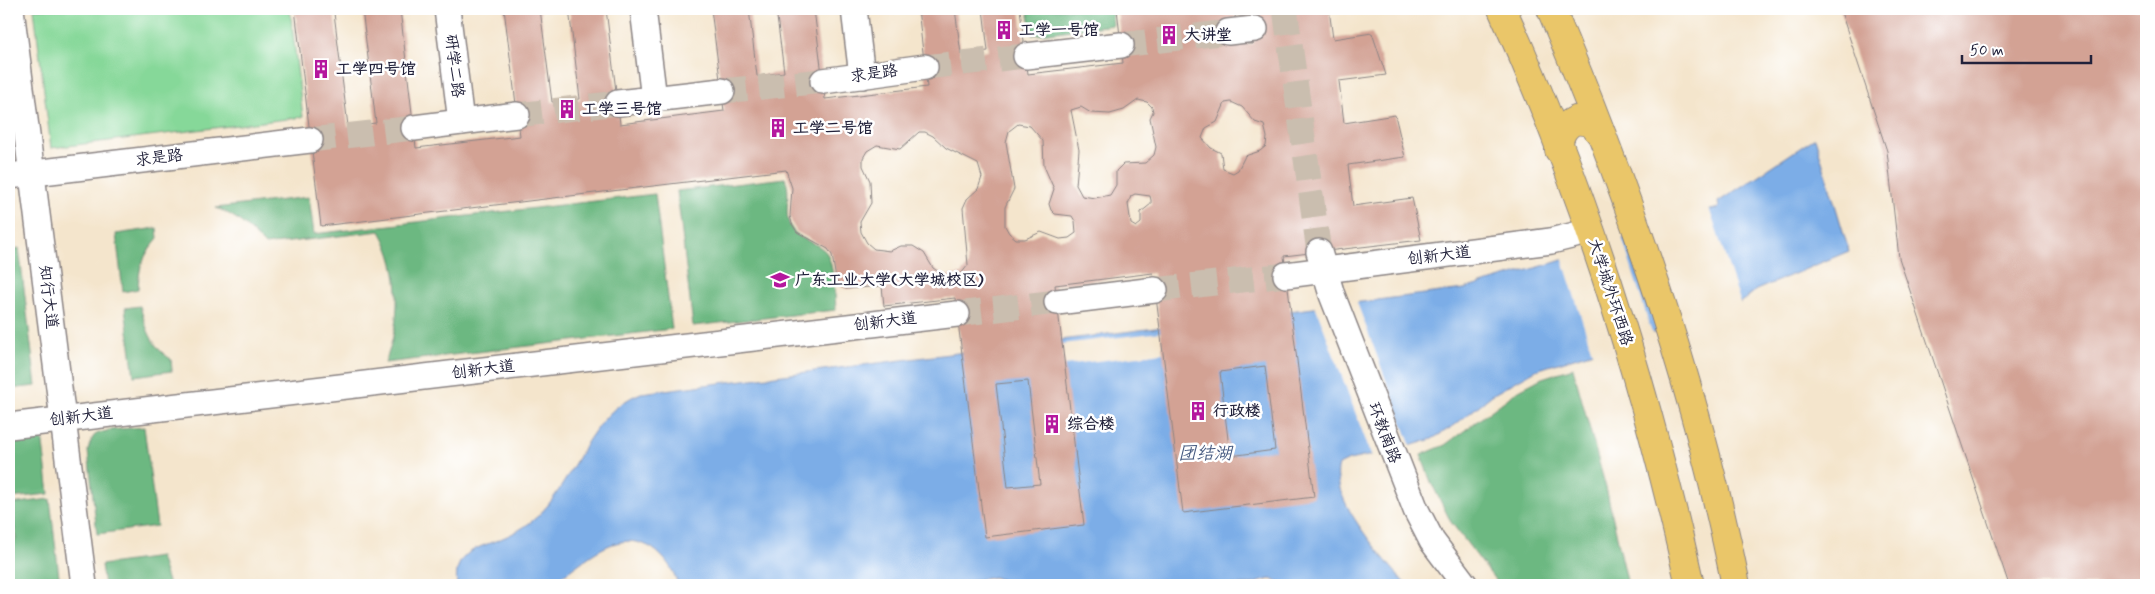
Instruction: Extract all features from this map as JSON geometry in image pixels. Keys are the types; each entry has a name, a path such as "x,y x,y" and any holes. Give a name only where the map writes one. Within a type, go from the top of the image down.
{"main road":[{"name":"大学城外环西路","path":"1502,9 1591,231 1648,417 1690,585"},
{"path":"1551,9 1631,211 1675,347 1711,478 1736,585"},
{"path":"1559,150 1558,142 1564,128 1576,120 1591,122 1601,134"}],"lane":[{"name":"知行大道","path":"11,9 20,175 64,420 84,585"},
{"name":"研学二路","path":"447,9 461,122"},
{"path":"643,9 654,99"},
{"path":"854,9 862,76"},
{"path":"1228,32 1255,29"},
{"path":"1026,56 1121,45"},
{"name":"求是路","path":"823,81 925,68"},
{"path":"618,103 722,91"},
{"path":"414,128 517,115"},
{"name":"求是路","path":"20,175 310,140"},
{"name":"创新大道","path":"1286,275 1551,241 1591,231"},
{"name":"环教南路","path":"1324,270 1416,510 1432,541 1465,585"},
{"path":"1057,302 1155,290"},
{"name":"创新大道","path":"9,426 957,314"}],"green space":[{"path":"34,9 290,9 303,117 51,148"},
{"path":"1028,9 1111,9 1113,25 1032,35"},
{"path":"785,178 788,190 787,214 790,226 793,231 820,247 827,254 833,278 836,310 693,326 677,191"},
{"path":"9,186 12,186 16,220 9,221"},
{"path":"655,194 672,329 385,363 394,330 397,296 393,263 380,231 265,245 248,228 216,208 309,197 314,234"},
{"path":"157,228 158,238 143,262 139,274 138,289 123,292 116,234"},
{"path":"19,248 36,386 9,389 9,250"},
{"path":"140,306 150,336 159,349 171,359 172,371 134,376 125,308"},
{"path":"1573,368 1606,488 1628,585 1499,585 1451,522 1431,482 1421,455 1445,445 1519,390 1542,378"},
{"path":"144,427 157,526 97,534 88,451 91,441 94,436 103,432"},
{"path":"42,435 49,494 11,498 9,491 9,439"},
{"path":"50,499 60,585 9,585 9,541 16,540 12,504"},
{"path":"160,557 169,585 104,585 101,565"}],"water":[{"name":"团结湖","path":"1815,138 1849,251 1756,290 1736,307 1536,370 1492,395 1455,425 1432,439 1400,449 1349,460 1339,465 1338,479 1342,495 1350,511 1373,545 1406,585 1289,585 1270,579 1248,585 1014,585 994,577 948,585 678,585 668,564 652,548 637,542 622,542 609,545 596,552 545,585 517,587 457,585 459,564 464,557 478,548 514,533 540,514 564,482 595,430 608,415 623,403 641,393 1464,289 1556,262 1698,213 1719,208 1718,202"}],"pier":[{"path":"1709,208 1742,307 1665,332 1633,233"},
{"path":"1622,237 1653,336 1593,355 1562,257"},
{"path":"1356,300 1412,449 1372,457 1315,305"},
{"path":"1161,332 1163,353 1064,365 1062,344"}],"building":[{"path":"295,9 353,9 334,13 348,126 376,123 362,9 400,9 416,148 520,136 504,9 540,9 552,102 580,99 569,9 606,9 620,124 724,111 711,9 749,9 757,76 784,72 776,9 814,9 825,99 927,87 918,9 955,9 961,54 988,51 983,9 1020,9 1028,74 1123,63 1117,9 1329,9 1333,39 1372,33 1386,75 1339,81 1344,123 1395,115 1405,157 1348,165 1353,206 1412,198 1421,240 1284,256 1314,497 1183,513 1153,273 1055,285 1084,525 985,537 955,298 884,306 882,286 846,289 840,286 836,279 832,255 828,249 797,232 792,224 790,216 792,188 786,170 321,226","holes":["1236,15 1256,18 1253,44 1247,44 1240,39 1232,22","1138,100 1147,102 1152,107 1153,112 1150,118 1156,147 1154,155 1145,163 1123,164 1116,171 1116,185 1110,195 1095,198 1082,196 1076,185 1079,150 1071,110 1081,107 1091,113 1110,114 1124,110","1231,102 1242,107 1255,122 1264,125 1267,137 1266,146 1260,151 1245,156 1238,170 1233,173 1223,169 1221,153 1211,148 1202,138 1206,128 1217,122 1225,103","1018,124 1030,126 1043,141 1044,166 1054,189 1049,204 1055,214 1072,216 1075,221 1076,233 1069,238 1060,239 1041,232 1025,239 1016,239 1009,233 1005,226 1005,207 1014,189 1006,142 1009,131","919,132 925,132 933,136 946,148 978,164 982,177 978,189 967,199 963,208 968,265 961,274 945,276 933,268 924,253 913,246 901,246 890,251 874,249 867,243 861,232 860,222 871,203 870,181 863,166 863,158 867,151 877,145 900,149","1135,194 1150,196 1151,204 1141,212 1141,223 1136,227 1131,224 1128,204 1131,196","1265,366 1275,450 1230,456 1220,372","1028,381 1040,484 1008,487 996,384"]},
{"path":"1840,9 2146,9 2146,585 2009,585 1899,258 1887,151"},
{"path":"9,501 14,538 9,539"}],"tunnel":[{"path":"1285,9 1319,252"},
{"path":"1121,45 1228,32"},
{"path":"925,67 1026,56"},
{"path":"722,91 823,81"},
{"path":"517,115 618,103"},
{"path":"310,140 414,128"},
{"path":"1155,290 1286,275"},
{"path":"957,314 1057,302"}],"place":[{"name":"工学一号馆","path":"1004,30"},
{"name":"大讲堂","path":"1169,35"},
{"name":"工学四号馆","path":"321,69"},
{"name":"工学三号馆","path":"567,109"},
{"name":"工学二号馆","path":"778,128"},
{"name":"广东工业大学(大学城校区)","path":"780,280"},
{"name":"行政楼","path":"1198,411"},
{"name":"综合楼","path":"1052,424"}]}
